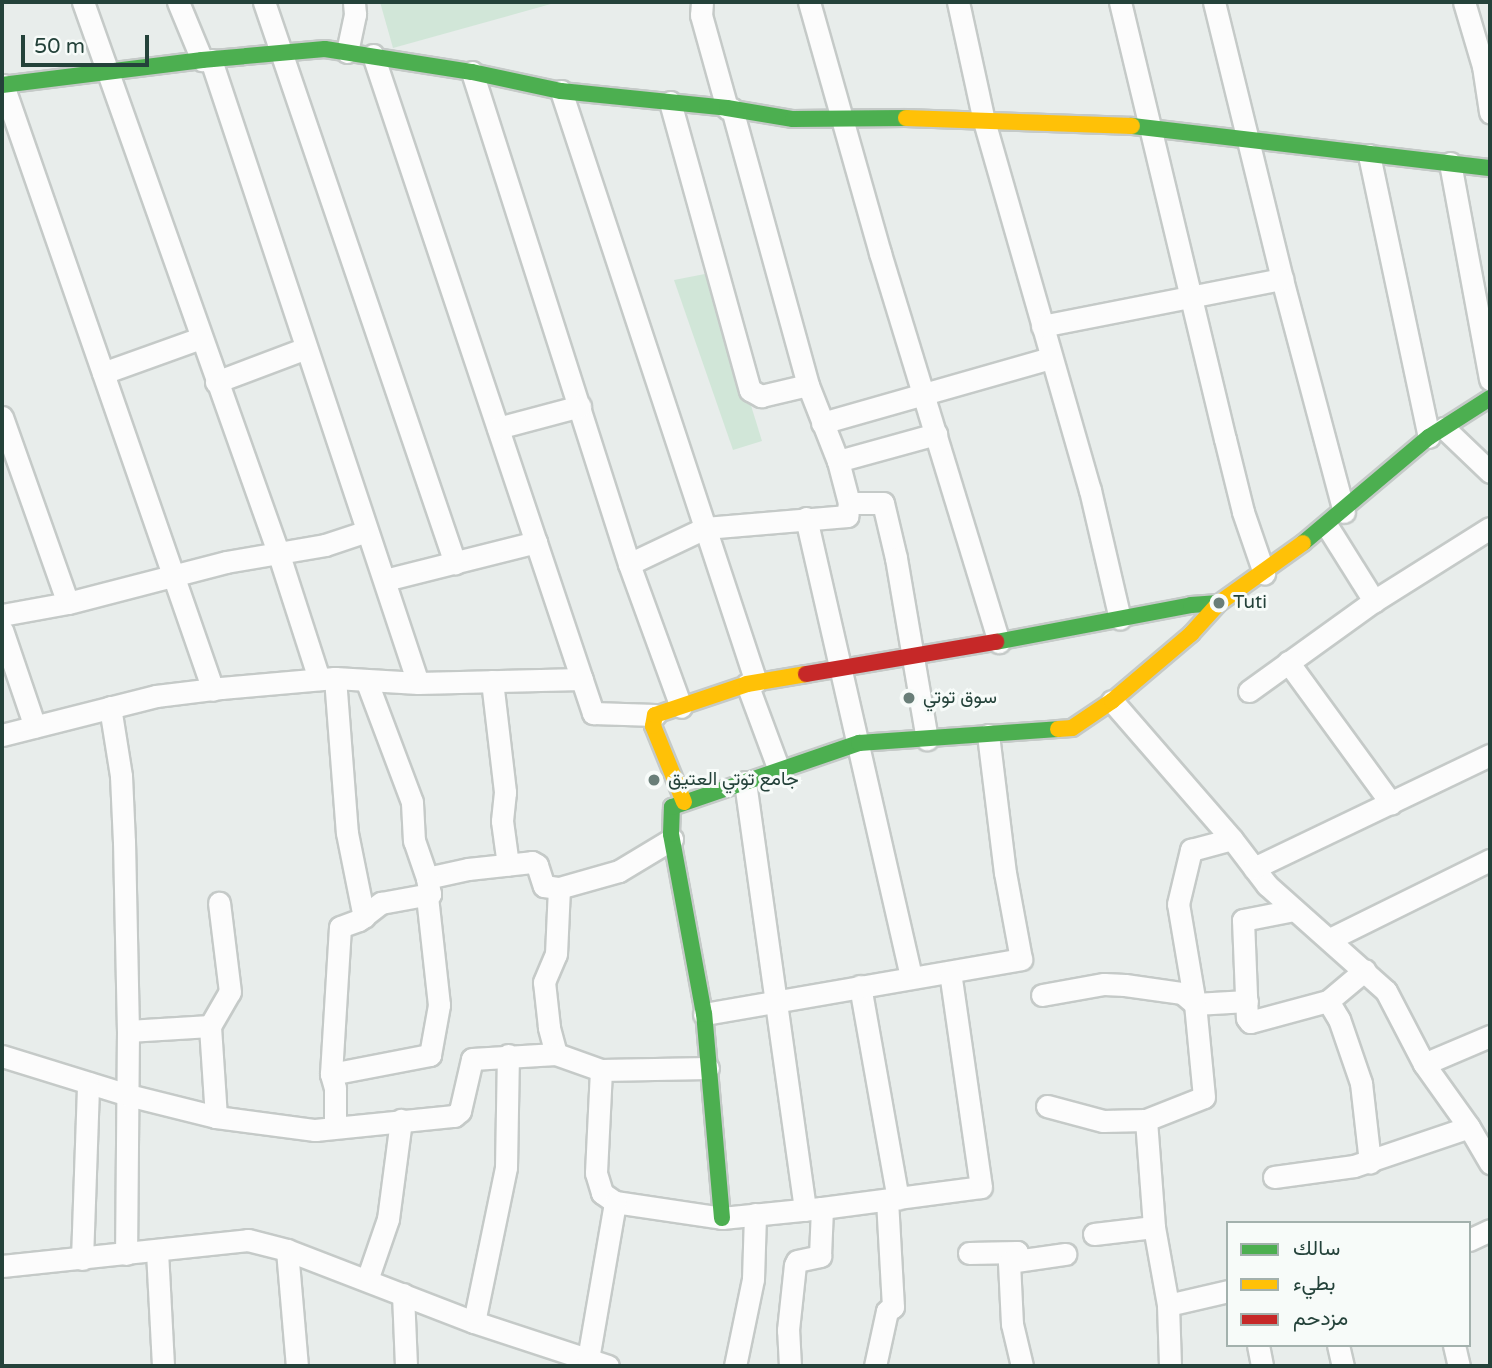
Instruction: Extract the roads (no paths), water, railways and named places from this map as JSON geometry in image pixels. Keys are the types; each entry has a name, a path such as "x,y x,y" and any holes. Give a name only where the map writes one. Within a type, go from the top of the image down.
{"street":[{"path":"83,2 216,382 327,679 347,833 364,917"},
{"path":"178,2 206,60 418,683"},
{"path":"264,2 455,563"},
{"path":"347,52 355,14 354,2"},
{"path":"629,564 705,528 847,516 849,503 838,461 808,385 701,15 702,2"},
{"path":"809,2 840,118 999,642"},
{"path":"958,2 984,121 1090,490 1120,618"},
{"path":"1120,2 1243,512 1264,573"},
{"path":"1214,2 1282,279 1344,512"},
{"path":"1464,2 1483,66 1490,112"},
{"path":"213,690 2,85 206,60 325,49 472,72 561,91 730,109 793,119 984,121 1152,127 1490,168"},
{"path":"373,55 593,713 655,715 751,683 999,642 1191,604 1219,603"},
{"path":"472,72 629,564 681,707"},
{"path":"561,91 705,528 779,770"},
{"path":"670,102 750,390 761,396 808,385"},
{"path":"1369,155 1436,433 1490,472"},
{"path":"1450,163 1490,379"},
{"path":"1042,326 1282,279"},
{"path":"103,373 201,338"},
{"path":"216,382 306,348"},
{"path":"822,424 1050,358"},
{"path":"722,1218 704,1014 672,839 672,807 859,743 1072,729 1112,701 1191,634 1219,603 1327,526 1436,433 1490,398"},
{"path":"498,428 580,406"},
{"path":"2,417 68,603"},
{"path":"838,461 936,435"},
{"path":"849,503 883,503 897,558 927,739"},
{"path":"806,519 911,977"},
{"path":"1327,526 1374,601"},
{"path":"1249,691 1374,601 1490,528"},
{"path":"2,615 68,603 226,562 325,545 367,531"},
{"path":"385,580 536,542"},
{"path":"2,630 35,727"},
{"path":"1288,662 1391,803"},
{"path":"2,735 156,696 213,690 327,679 418,683 582,679"},
{"path":"492,681 505,792 502,821 508,865"},
{"path":"331,1074 430,1055 439,1005 427,887 414,841 412,802 367,682"},
{"path":"1112,701 1232,839 1267,885 1386,991 1424,1064 1479,1136 1490,1163"},
{"path":"110,707 121,776 128,1031 126,1254"},
{"path":"655,715 654,731 684,803"},
{"path":"704,1014 1021,959 1005,873 988,735"},
{"path":"1254,868 1490,755"},
{"path":"745,782 775,1003 814,1209 820,1256 797,1261 795,1265 788,1330 790,1366"},
{"path":"335,1126 335,1088 331,1074 340,926 364,917 382,903 468,869 532,862 537,865 544,886 559,888 619,871 672,839"},
{"path":"1047,1106 1103,1121 1146,1121 1205,1097 1195,1004 1178,913 1184,869 1191,850 1232,839"},
{"path":"1330,939 1490,860"},
{"path":"556,1054 549,1027 544,982 555,954 559,888"},
{"path":"216,1117 210,1027 230,992 219,903"},
{"path":"1294,910 1243,920 1247,1018 1253,1024 1328,1001 1365,970"},
{"path":"601,1070 596,1173 602,1193 615,1202 722,1218 892,1200 981,1186 950,972"},
{"path":"1042,995 1104,984 1182,993 1195,1004 1247,1001"},
{"path":"860,986 892,1200 892,1307 887,1311 875,1366"},
{"path":"1328,1001 1339,1019 1361,1083 1370,1162"},
{"path":"128,1031 210,1027"},
{"path":"1424,1064 1490,1037"},
{"path":"2,1056 128,1095 216,1117 315,1130 458,1114 472,1059 556,1054 601,1070 709,1069"},
{"path":"474,1322 506,1167 508,1055"},
{"path":"82,1258 88,1083"},
{"path":"368,1280 388,1219 401,1120"},
{"path":"1146,1121 1154,1227 1168,1305 1170,1366"},
{"path":"1274,1177 1370,1162 1479,1136"},
{"path":"588,1362 615,1202"},
{"path":"736,1366 752,1279 755,1214"},
{"path":"1094,1234 1154,1227"},
{"path":"1471,1239 1490,1230"},
{"path":"2,1266 248,1240 287,1250 474,1322 588,1362 608,1366"},
{"path":"287,1250 297,1366"},
{"path":"157,1251 163,1366"},
{"path":"969,1253 1017,1252 1018,1259"},
{"path":"1022,1366 1012,1324 1007,1267 1012,1259 1065,1254"},
{"path":"1168,1305 1226,1291"},
{"path":"403,1294 407,1366"},
{"path":"1258,1347 1262,1366"},
{"path":"1338,1347 1343,1366"},
{"path":"1454,1347 1459,1366"}],"place":[{"name":"Tuti","path":"1219,603"},
{"name":"سوق توتي","path":"909,698"},
{"name":"جامع توتي العتيق","path":"654,780"}]}
